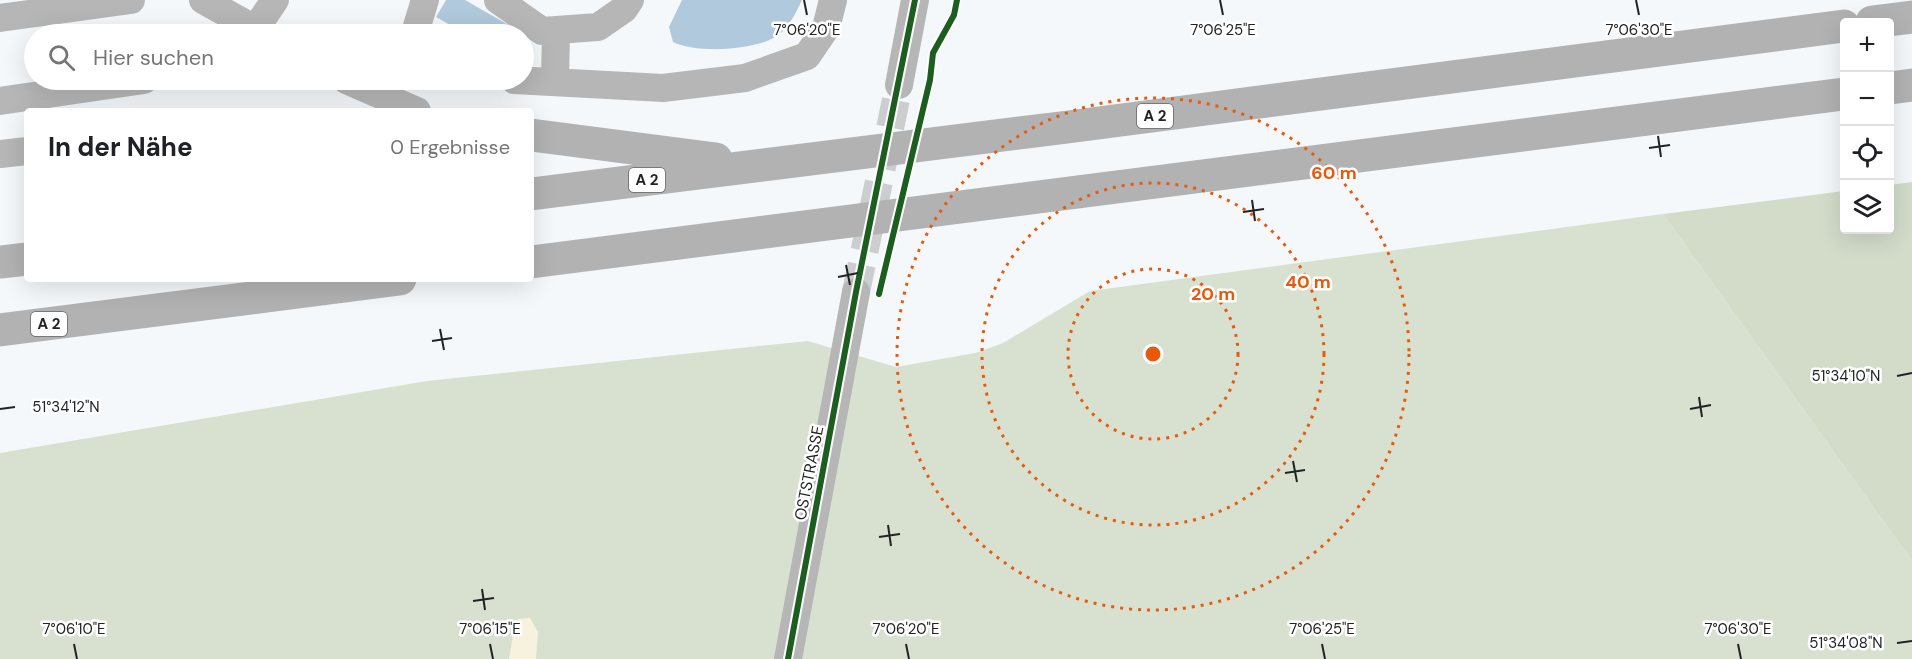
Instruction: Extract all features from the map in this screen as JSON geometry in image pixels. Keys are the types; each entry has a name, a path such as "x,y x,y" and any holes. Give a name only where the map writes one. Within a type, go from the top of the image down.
{"highway":[{"path":"1894,19 1912,17"},
{"name":"A 2","path":"534,194 1840,27"},
{"path":"1894,87 1912,85"},
{"path":"534,262 1840,94"},
{"path":"534,135 762,165"},
{"path":"0,262 24,259"},
{"name":"A 2","path":"0,330 377,282"},
{"path":"0,349 98,318"}],"street":[{"path":"0,18 131,0"},
{"path":"203,0 246,24"},
{"path":"264,24 275,0"},
{"path":"418,24 425,0"},
{"path":"498,0 532,24"},
{"path":"534,25 542,31 598,27 624,9 630,0"},
{"path":"534,81 663,88 745,78 807,56 826,28 833,0"},
{"path":"898,85 915,0"},
{"path":"555,82 556,30"},
{"path":"0,100 72,90"},
{"path":"369,90 410,108"},
{"path":"0,154 24,150"},
{"name":"OSTSTRASSE","path":"788,659 856,292"}],"green space":[{"path":"1912,182 1912,561 1663,214 1840,192 1840,234 1894,234 1894,184"},
{"path":"1663,214 1912,561 1912,659 0,659 0,453 427,381 808,341 896,367 975,353 1003,343 1090,291"}],"sand":[{"path":"530,618 538,632 536,659 509,659 518,619"}],"water":[{"path":"446,0 465,0 507,24 448,24 436,17"},
{"path":"682,0 802,0 788,25 773,38 745,47 713,49 684,46 673,42 669,27"}],"tunnel":[{"path":"856,292 899,85"}],"cycle path":[{"path":"788,659 856,292 915,0"},
{"path":"879,294 930,80 933,53 954,15 957,0"}]}
